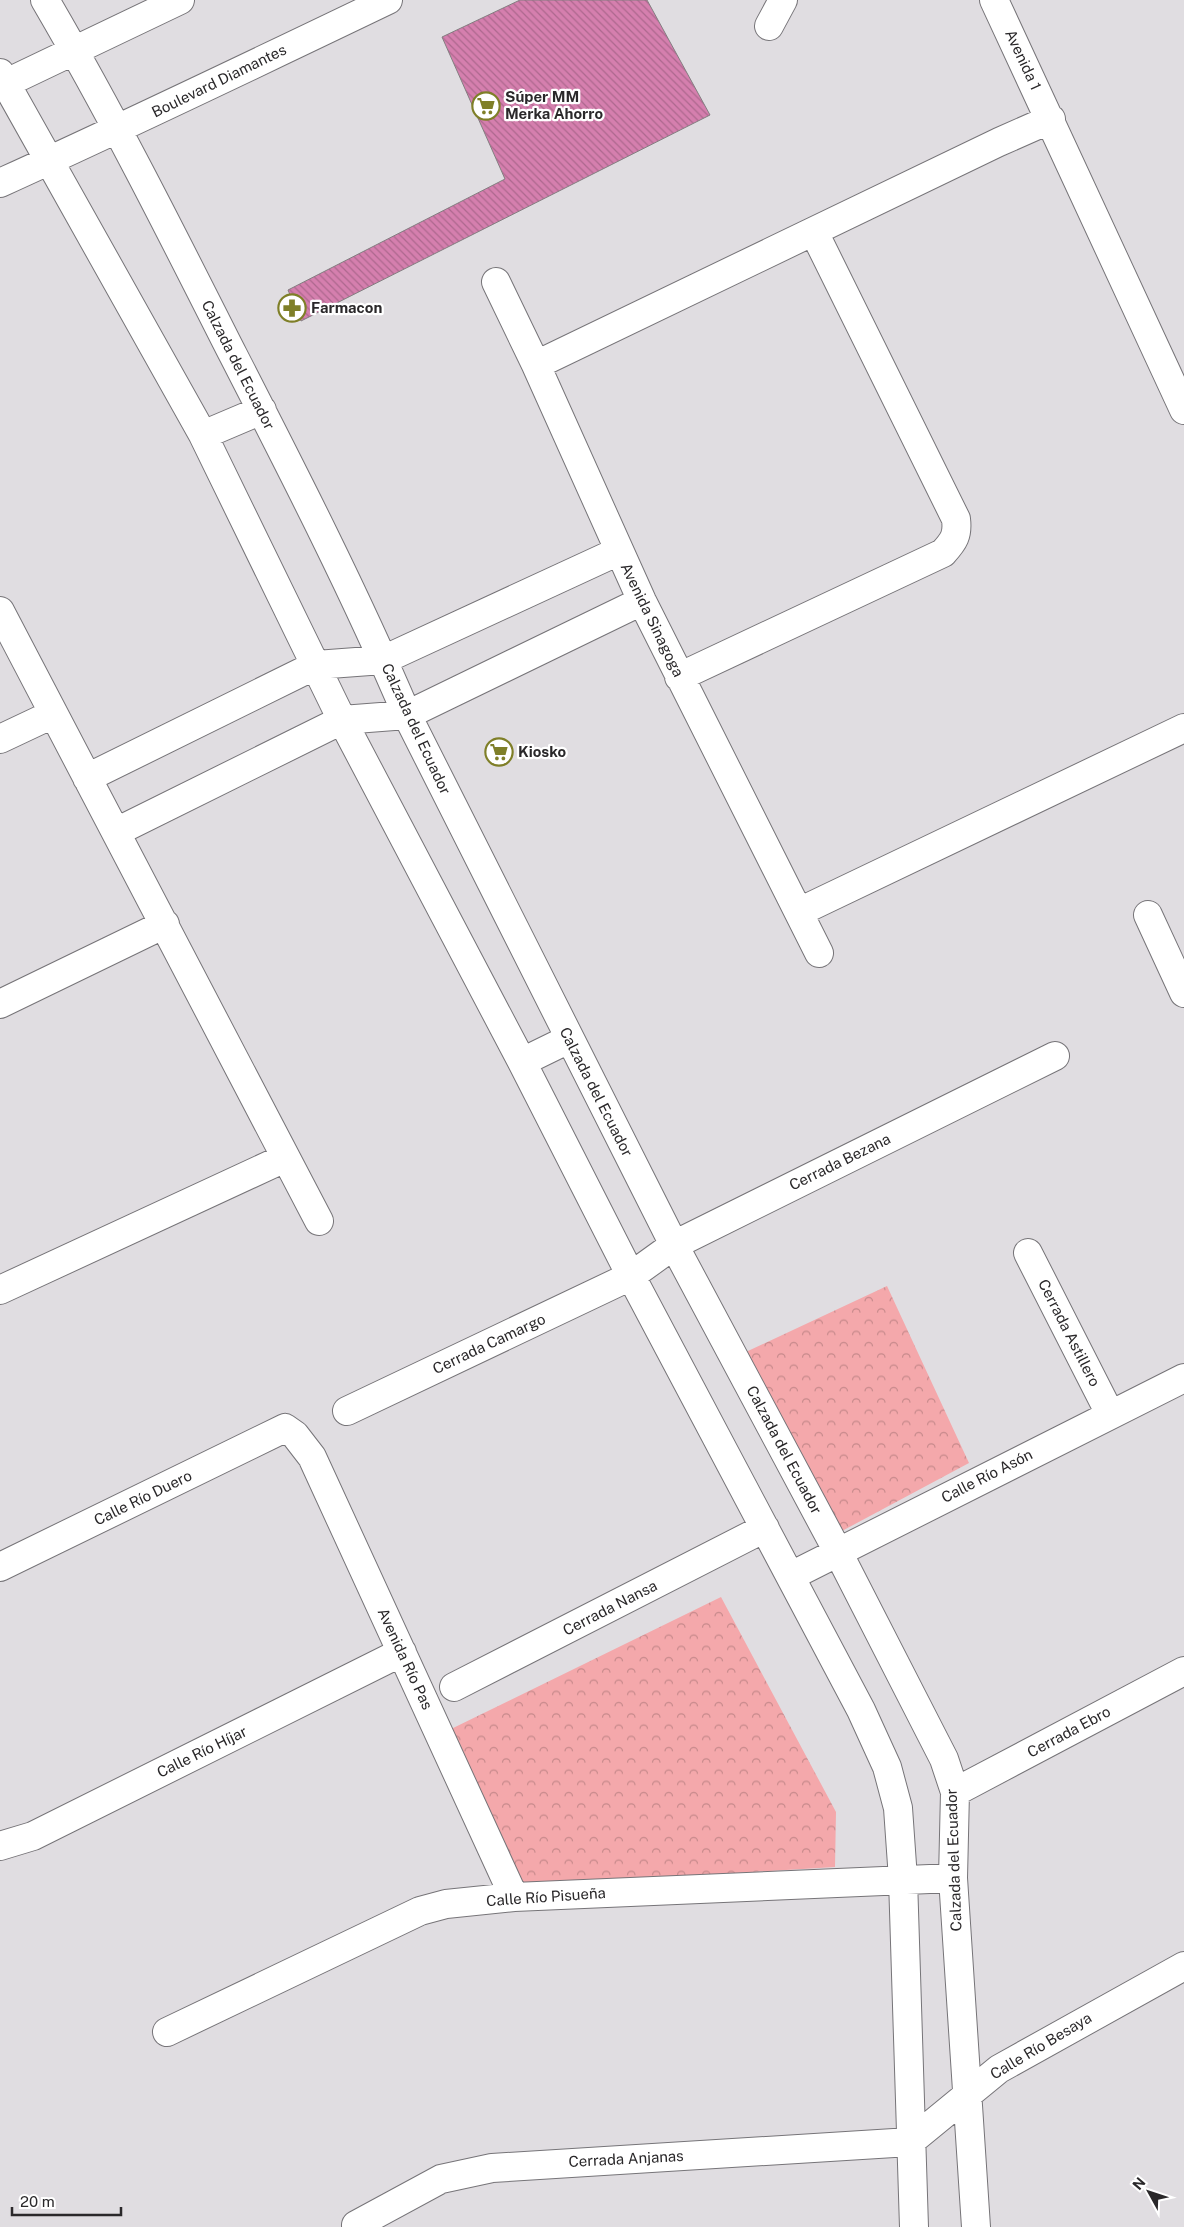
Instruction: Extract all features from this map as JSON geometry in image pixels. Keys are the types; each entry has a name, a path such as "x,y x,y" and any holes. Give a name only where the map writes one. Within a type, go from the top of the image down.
{"street":[{"name":"Calzada del Ecuador","path":"45,0 119,130 262,410 383,660 407,715 674,1245 838,1552 936,1742 955,1792 953,1878 969,2094 976,2227"},
{"path":"180,0 74,50 2,81 50,160 203,435 342,720 522,1062 630,1276 861,1710 887,1767 898,1808 903,1879 914,2227"},
{"name":"Boulevard Diamantes","path":"0,183 119,130 272,54 388,0"},
{"path":"769,26 783,0"},
{"name":"Avenida 1","path":"994,0 1051,119 1184,410"},
{"path":"536,365 999,142 1051,119"},
{"path":"679,677 943,553 954,542 957,533 956,519 814,232"},
{"name":"Avenida Sinagoga","path":"496,282 536,365 642,601 819,953"},
{"path":"203,435 262,410"},
{"path":"87,778 316,666 383,660 619,551"},
{"path":"116,832 342,720 407,715 642,601"},
{"path":"0,611 319,1221"},
{"path":"0,740 53,714"},
{"path":"799,912 1184,728"},
{"path":"1148,915 1184,993"},
{"path":"0,1004 164,924"},
{"path":"522,1062 569,1039"},
{"name":"Cerrada Bezana","path":"630,1276 674,1245 1055,1056"},
{"path":"0,1290 285,1158"},
{"name":"Cerrada Astillero","path":"1028,1253 1110,1414"},
{"name":"Cerrada Camargo","path":"347,1411 630,1276"},
{"name":"Calle Río Asón","path":"791,1576 1184,1378"},
{"name":"Calle Río Duero","path":"0,1567 285,1428"},
{"name":"Avenida Río Pas","path":"285,1428 295,1435 312,1457 514,1897"},
{"name":"Cerrada Nansa","path":"454,1687 765,1528"},
{"name":"Calle Río Híjar","path":"0,1846 32,1836 402,1652"},
{"name":"Cerrada Ebro","path":"955,1792 1184,1672"},
{"name":"Calle Río Pisueña","path":"167,2032 420,1911 446,1904 514,1897 953,1878"},
{"name":"Calle Río Besaya","path":"910,2142 999,2069 1184,1966"},
{"name":"Cerrada Anjanas","path":"356,2225 441,2179 492,2168 910,2142"}],"green space":[{"path":"887,1286 969,1463 827,1539 735,1357"},
{"path":"721,1597 836,1812 835,1867 525,1886 449,1730"}],"building":[{"path":"520,0 647,0 710,115 301,321 288,290 505,179 442,37"}],"place":[{"name":"Súper MM Merka Ahorro","path":"486,106"},
{"name":"Farmacon","path":"292,308"},
{"name":"Kiosko","path":"499,752"}]}
